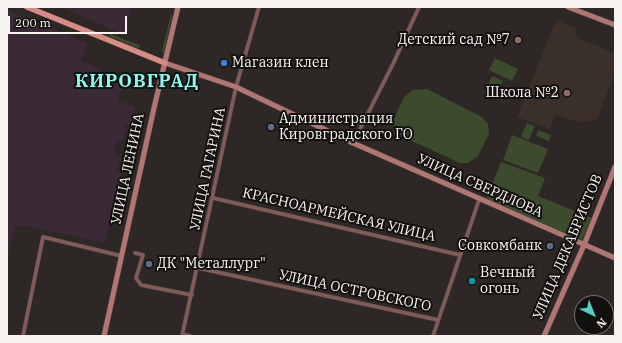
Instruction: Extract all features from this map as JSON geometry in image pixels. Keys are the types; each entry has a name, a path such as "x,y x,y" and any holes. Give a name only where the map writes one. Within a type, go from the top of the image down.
{"main road":[{"name":"УЛИЦА СВЕРДЛОВА","path":"27,7 165,63 236,87 353,143 479,200 615,258"},
{"name":"УЛИЦА ЛЕНИНА","path":"104,336 154,108 178,7"},
{"path":"568,7 615,25"},
{"name":"УЛИЦА ДЕКАБРИСТОВ","path":"544,336 584,245 615,166"}],"street":[{"name":"УЛИЦА ГАГАРИНА","path":"182,335 198,268 236,87 259,7"},
{"path":"353,143 393,64 419,7"},
{"name":"КРАСНОАРМЕЙСКАЯ УЛИЦА","path":"213,198 460,254"},
{"path":"433,336 479,200"},
{"path":"23,336 43,237 122,256"},
{"path":"135,253 142,255 136,278 141,285 192,295"},
{"name":"УЛИЦА ОСТРОВСКОГО","path":"198,268 438,320"},
{"path":"182,335 190,336"}],"shaded area":[{"path":"60,7 132,7 123,34"},
{"path":"7,10 87,43 81,61 101,69 98,78 123,85 118,101 135,107 132,126 126,125 122,142 117,141 114,155 121,157 117,170 121,172 105,243 15,224 7,263"},
{"name":"Школа №2","path":"556,20 578,29 576,34 578,38 615,53 615,72 597,120 586,122 567,119 555,114 550,129 517,117"}],"green space":[{"path":"171,14 172,16 164,53 162,51"},
{"path":"111,34 139,45 140,48 110,37 109,36"},
{"path":"495,58 518,69 512,81 489,70"},
{"path":"492,76 503,81 495,98 484,93"},
{"path":"427,89 482,117 488,124 489,134 478,156 468,163 460,163 403,137 395,129 393,121 404,97 413,90"},
{"path":"527,123 535,126 529,140 521,137"},
{"path":"538,130 551,135 549,141 536,136"},
{"path":"512,135 548,149 538,173 503,160"},
{"path":"501,162 545,178 538,196 592,218 582,240 486,199"}],"place":[{"name":"Детский сад №7","path":"518,40"},
{"name":"Магазин клен","path":"224,63"},
{"name":"Школа №2","path":"567,93"},
{"name":"Администрация Кировградского ГО","path":"271,127"},
{"name":"Совкомбанк","path":"550,246"},
{"name":"ДК \"Металлург\"","path":"149,264"},
{"name":"Вечный огонь","path":"472,281"}],"district":[{"name":"КИРОВГРАД","path":"137,82"}]}
